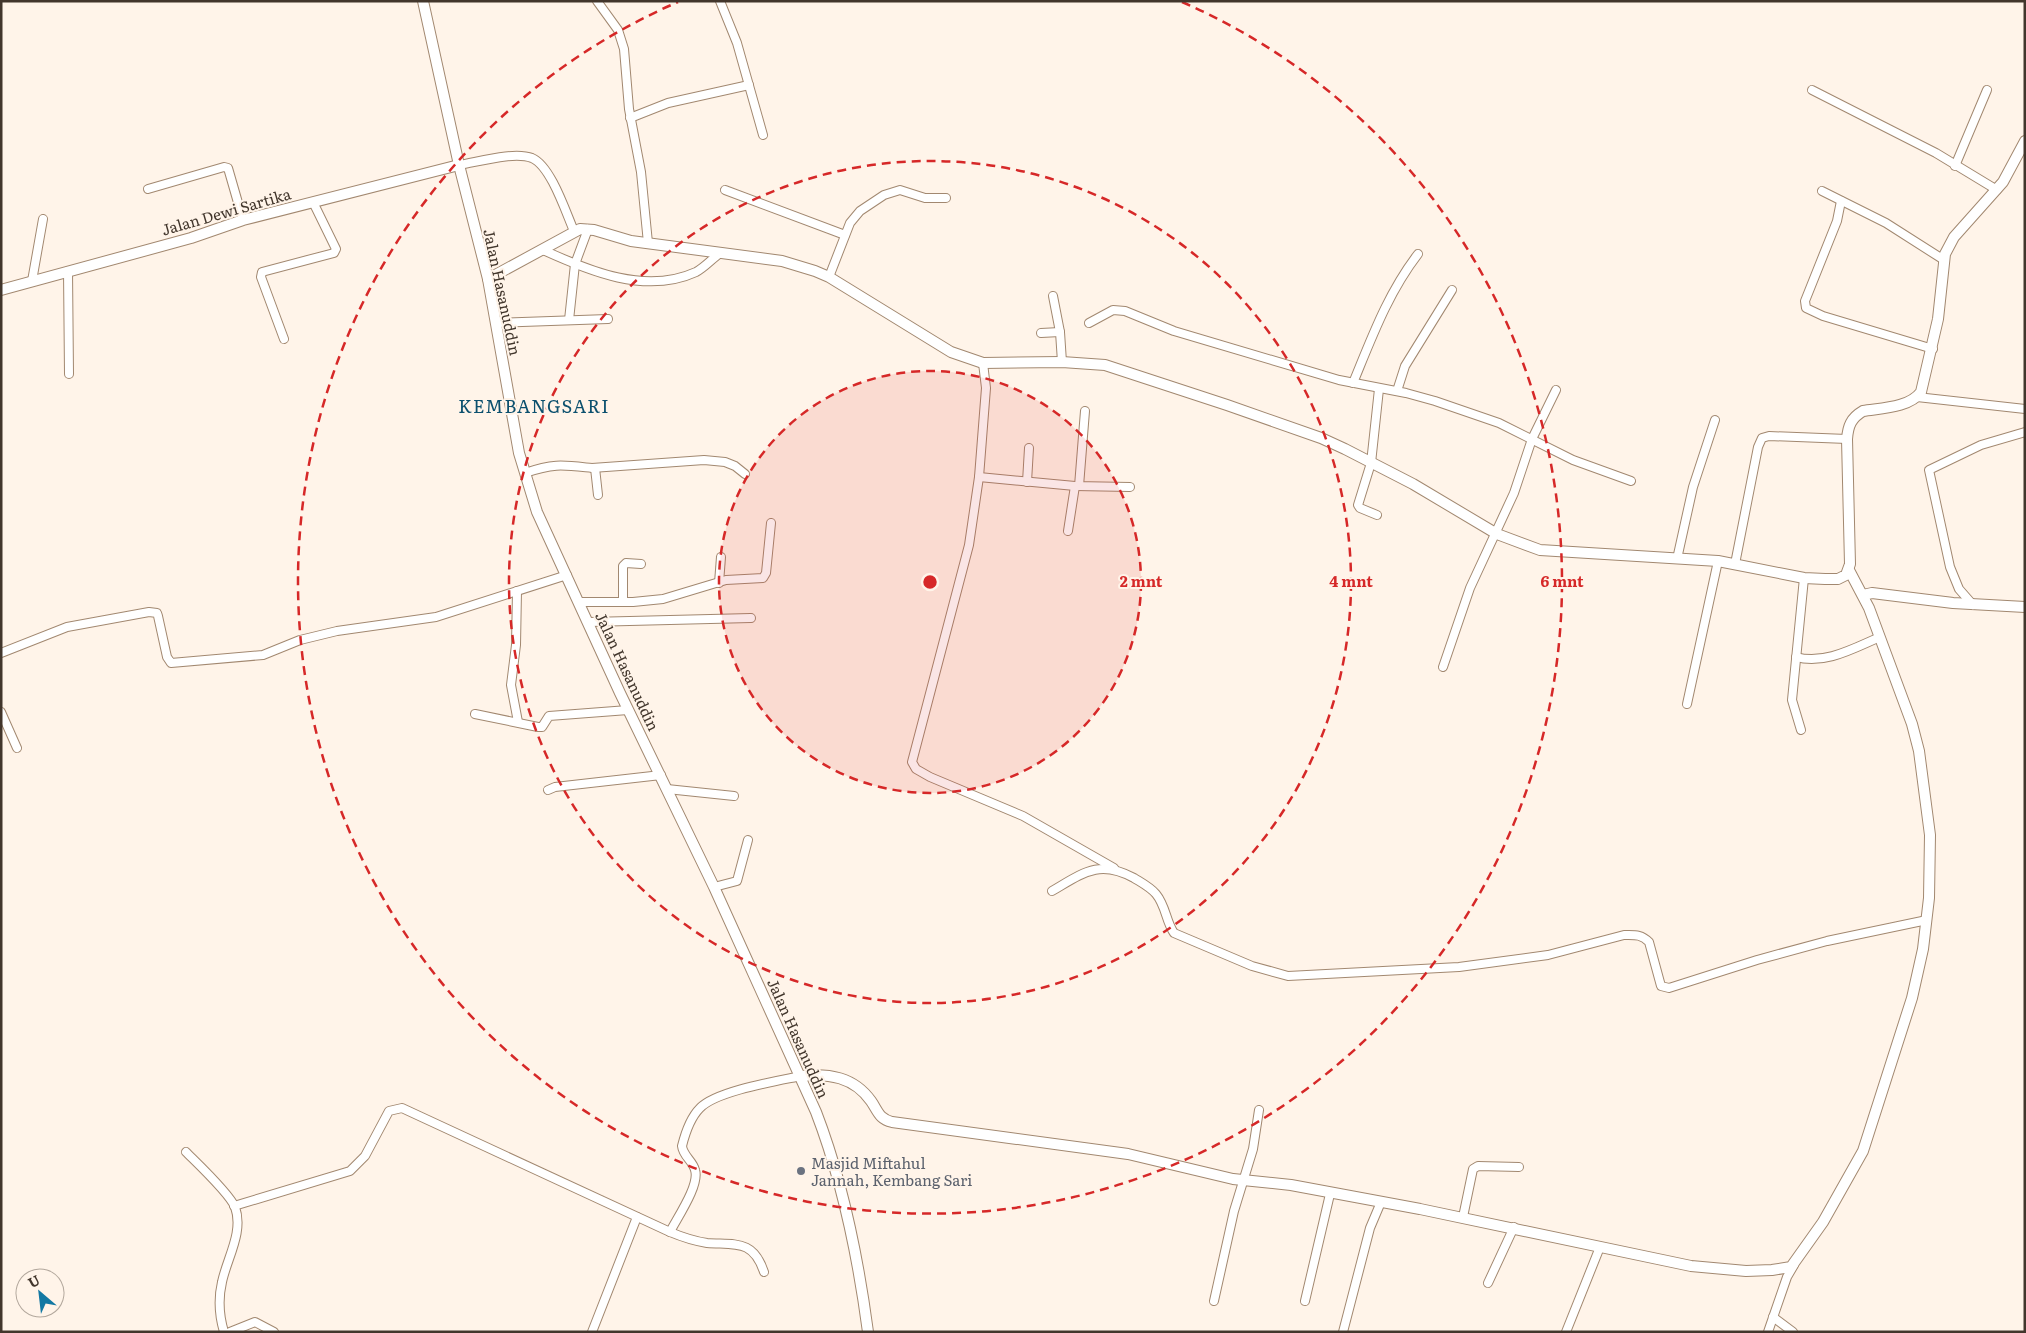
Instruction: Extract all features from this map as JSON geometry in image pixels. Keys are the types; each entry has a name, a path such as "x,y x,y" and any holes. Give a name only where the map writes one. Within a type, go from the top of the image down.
{"street":[{"name":"Jalan Hasanuddin","path":"423,1 460,166 488,279 519,454 537,512 628,710 716,890 802,1076 824,1133 836,1174 856,1256 868,1332"},
{"path":"597,1 609,16 621,39 630,118 641,172 648,243"},
{"path":"720,1 736,43 763,135"},
{"path":"630,118 668,103 749,85"},
{"path":"1812,90 1997,190"},
{"path":"1955,166 1987,90"},
{"path":"1768,1332 1787,1276 1823,1222 1863,1151 1912,998 1928,920 1931,866 1930,836 1919,751 1880,637 1863,595 1850,570 1847,439 1850,424 1857,415 1906,403 1917,397 1923,388 1938,319 1944,260 1954,238 1997,190 2015,162 2025,141"},
{"path":"460,166 515,156 532,158 545,169 574,231"},
{"name":"Jalan Dewi Sartika","path":"1,290 191,238 243,220 460,166"},
{"path":"148,189 224,167 228,168 243,220"},
{"path":"726,190 845,235"},
{"path":"829,277 845,235 856,215 884,196 900,190 926,198 946,198"},
{"path":"1822,192 1886,223 1944,260"},
{"path":"1841,201 1837,221 1805,301 1806,308 1823,316 1933,349"},
{"path":"284,339 262,277 262,272 334,253 336,249 313,202"},
{"path":"32,281 43,219"},
{"path":"569,320 575,264 588,229"},
{"path":"488,279 574,231 588,229 648,243 782,262 829,277 951,352 983,364 1062,362 1115,368 1321,438 1413,484 1494,532 1525,545 1550,552 1718,561 1804,578 1838,579 1850,570"},
{"path":"543,250 575,264 614,277 648,281 674,280 697,272 720,253"},
{"path":"1353,383 1385,306 1400,278 1418,254"},
{"path":"68,271 69,374"},
{"path":"1397,391 1409,359 1452,290"},
{"path":"1052,296 1060,332 1062,362"},
{"path":"1090,323 1112,310 1125,311 1174,331 1353,383 1397,391 1499,422 1572,460 1631,481"},
{"path":"496,323 608,319"},
{"path":"1041,333 1060,332"},
{"path":"983,364 986,388 979,477 969,546 912,762 916,769 930,777 1023,816 1147,886 1156,895 1174,933 1252,966 1288,976 1459,967 1548,955 1624,935 1636,934 1644,936 1650,942 1662,986 1669,988 1827,941 1928,920"},
{"path":"1377,514 1360,508 1358,505 1372,463 1379,389"},
{"path":"1443,667 1470,588 1494,532 1514,493 1532,440 1556,390"},
{"path":"1917,397 2025,409"},
{"path":"1068,531 1077,486 1085,411"},
{"path":"1676,558 1693,487 1715,420"},
{"path":"1973,605 1959,588 1950,567 1929,470 1981,445 2025,432"},
{"path":"1736,564 1758,447 1762,438 1769,436 1847,439"},
{"path":"1027,482 1029,448"},
{"path":"525,473 555,465 595,468 704,460 725,462 744,474"},
{"path":"595,468 598,495"},
{"path":"979,477 1077,486 1130,487"},
{"path":"579,602 623,602 672,597 732,579 755,580 763,578 766,573 771,523"},
{"path":"719,583 721,557"},
{"path":"1687,704 1718,561"},
{"path":"623,602 623,566 626,564 641,564"},
{"path":"1,653 67,627 149,612 158,616 167,658 171,663 263,655 306,639 344,630 436,617 567,575"},
{"path":"1801,730 1792,700 1804,578"},
{"path":"517,591 516,646 511,685 518,722"},
{"path":"1863,595 1872,593 1973,605 2025,607"},
{"path":"589,622 751,618"},
{"path":"1796,657 1809,661 1832,657 1880,637"},
{"path":"475,714 542,727 549,716 628,710"},
{"path":"1,712 17,748"},
{"path":"548,790 661,775"},
{"path":"667,789 734,796"},
{"path":"716,890 737,881 748,840"},
{"path":"1052,891 1096,869 1114,868"},
{"path":"670,1232 696,1177 694,1166 682,1146 700,1108 712,1101 752,1087 802,1076 828,1075 847,1080 862,1091 880,1117 892,1122 1107,1150 1244,1180 1291,1185 1330,1194 1463,1217 1715,1270 1772,1270 1794,1265"},
{"path":"234,1206 350,1171 365,1156 389,1111 402,1108 670,1232 699,1242 740,1244 753,1253 764,1272"},
{"path":"1214,1301 1234,1211 1253,1149 1259,1110"},
{"path":"186,1152 234,1206 238,1228 223,1276 219,1302 224,1332"},
{"path":"1463,1217 1473,1169 1478,1166 1519,1168"},
{"path":"1305,1301 1330,1194"},
{"path":"1342,1332 1370,1228 1381,1202"},
{"path":"592,1332 637,1217"},
{"path":"1488,1283 1514,1228"},
{"path":"1566,1332 1600,1247"},
{"path":"1773,1316 1793,1332"},
{"path":"230,1332 255,1322 274,1332"}],"place":[{"name":"Masjid Miftahul Jannah, Kembang Sari","path":"801,1171"}],"district":[{"name":"KEMBANGSARI","path":"534,405"}]}
